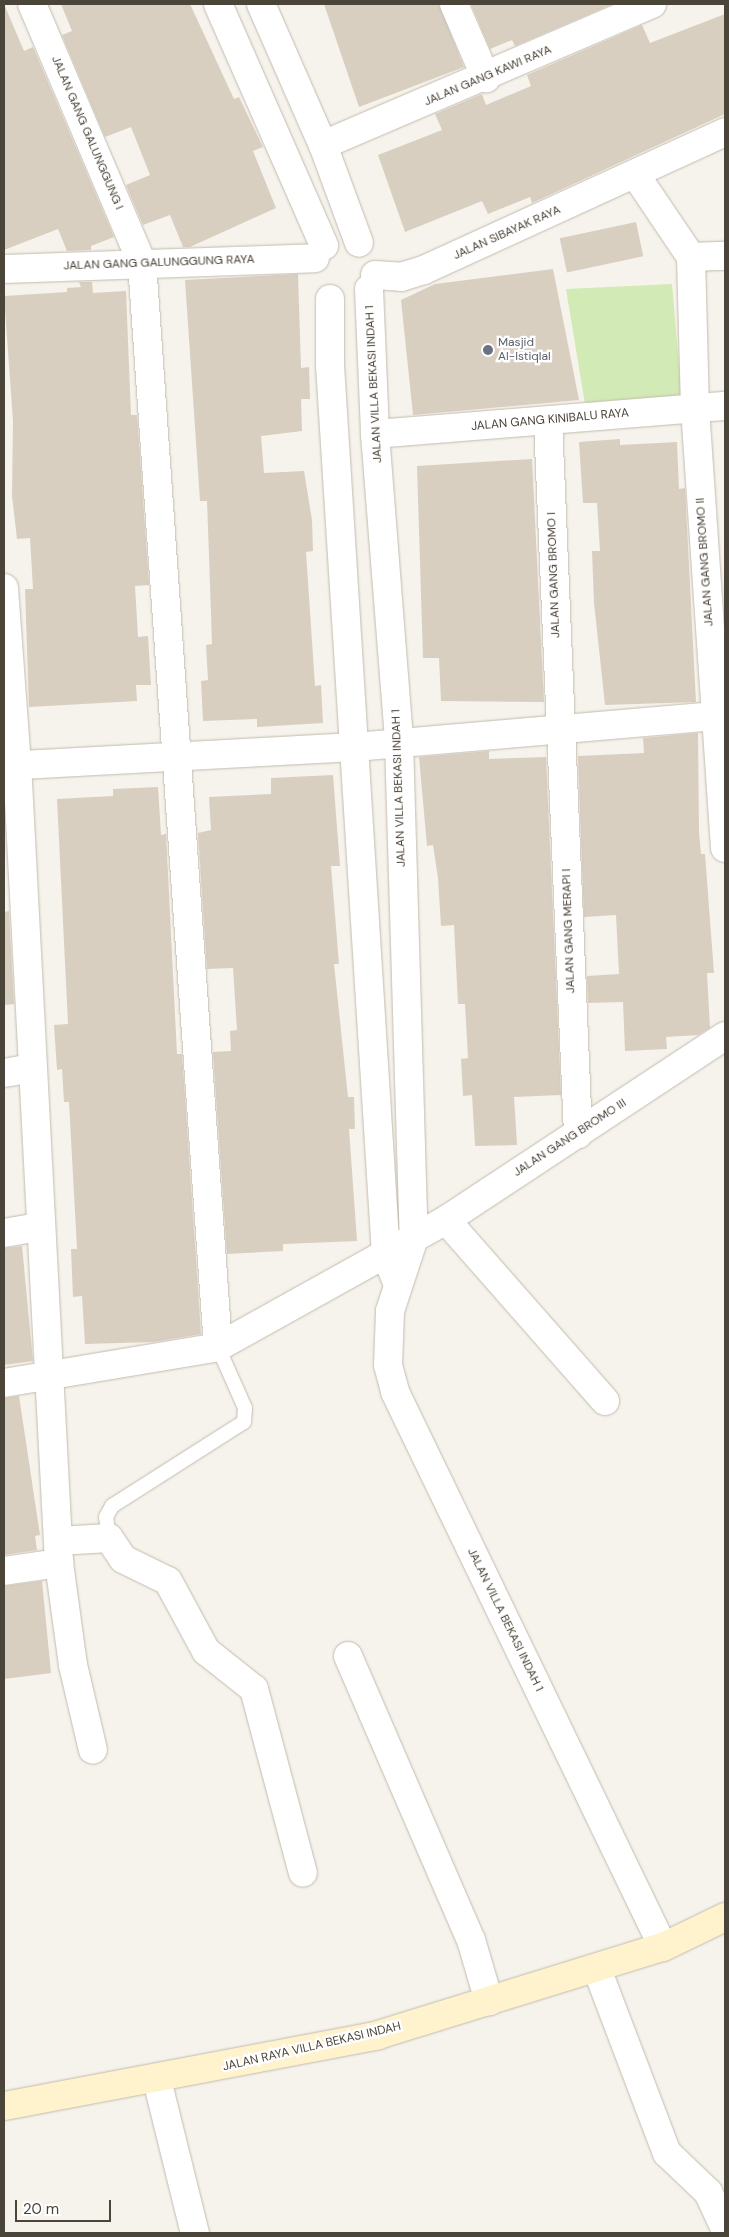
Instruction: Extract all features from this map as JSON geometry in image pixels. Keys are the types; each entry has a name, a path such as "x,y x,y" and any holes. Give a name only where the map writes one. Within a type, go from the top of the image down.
{"main road":[{"name":"JALAN RAYA VILLA BEKASI INDAH","path":"4,2106 157,2080 378,2035 663,1947 725,1917"}],"street":[{"name":"JALAN GANG GALUNGGUNG I","path":"32,4 142,262 179,754 218,1347"},
{"path":"218,4 320,252 314,281 330,299 330,365 386,1255 398,1284"},
{"path":"261,4 323,145 359,243 374,263 372,282 352,301 330,299"},
{"path":"454,4 486,78"},
{"name":"JALAN GANG KAWI RAYA","path":"323,145 486,78 652,4"},
{"name":"JALAN SIBAYAK RAYA","path":"372,282 424,270 725,132"},
{"path":"636,174 691,257 725,256"},
{"path":"320,252 335,240 359,243"},
{"name":"JALAN GANG GALUNGGUNG RAYA","path":"4,269 320,252"},
{"name":"JALAN GANG BROMO II","path":"691,257 695,408 720,715 725,848"},
{"name":"JALAN VILLA BEKASI INDAH 1","path":"372,282 375,434 399,742 414,1238 398,1284 386,1339 395,1392 663,1947"},
{"name":"JALAN GANG KINIBALU RAYA","path":"375,434 725,406"},
{"name":"JALAN GANG BROMO I","path":"548,421 561,728"},
{"path":"4,588 14,917 32,1068 46,1374 59,1552 73,1664 93,1750"},
{"path":"10,764 179,754 354,747 720,715"},
{"name":"JALAN GANG MERAPI I","path":"561,728 578,1134"},
{"name":"JALAN GANG BROMO III","path":"4,1383 46,1374 218,1347 446,1220 725,1036"},
{"path":"4,1074 32,1068"},
{"path":"446,1220 605,1401"},
{"path":"4,1233 39,1227"},
{"path":"4,1571 59,1552 109,1538 123,1558 168,1582 206,1652 254,1689 302,1873"},
{"path":"348,1656 471,1940 489,2001"},
{"path":"597,1968 667,2153 708,2192 725,2228"},
{"path":"157,2080 195,2233"}],"lane":[{"path":"109,1538 106,1517 112,1506 244,1422 245,1408 218,1347"}],"green space":[{"path":"672,284 682,401 585,404 566,289"}],"building":[{"path":"4,4 24,51 33,47 114,237 91,246 91,250 67,251 58,229 4,250"},
{"path":"61,4 190,4 234,99 239,97 263,147 253,151 276,208 190,247 183,247 170,215 143,225 126,185 150,175 131,127 105,137 62,35 72,31"},
{"path":"324,4 439,4 464,67 359,107"},
{"path":"471,4 613,4 515,46 512,40 490,49"},
{"path":"725,14 725,114 532,203 530,197 488,214 482,201 405,232 378,155 442,130 435,114 482,94 486,105 531,86 527,75 642,25 650,43"},
{"path":"636,222 643,256 567,272 560,238"},
{"name":"Masjid Al-Istiqlal","path":"553,269 579,400 413,415 401,300 435,284"},
{"path":"298,274 301,368 309,367 310,399 301,399 302,431 261,436 264,473 304,471 312,520 313,551 306,552 315,686 321,685 323,723 257,727 257,719 203,721 201,681 208,680 206,645 212,644 207,501 200,501 185,280"},
{"path":"79,282 92,282 93,293 126,291 131,415 137,415 149,585 135,586 138,637 148,636 151,685 136,685 137,701 29,707 25,589 33,589 30,538 17,539 12,496 13,421 4,296 67,292 67,288 81,287"},
{"path":"620,439 620,445 677,442 679,489 685,488 696,702 605,705 594,603 592,551 600,551 597,503 583,503 579,442"},
{"path":"532,459 544,702 441,701 439,658 423,658 417,466"},
{"path":"698,733 699,832 701,854 705,854 714,973 707,973 710,1028 698,1035 666,1037 667,1049 625,1051 623,1002 588,1003 587,976 619,974 616,915 584,917 578,756 644,753 643,738"},
{"path":"489,751 489,759 546,757 561,1095 514,1097 517,1145 475,1146 472,1095 463,1096 461,1059 468,1058 465,1004 458,1004 454,925 441,926 438,878 433,845 427,846 419,757"},
{"path":"333,775 340,866 331,866 339,964 334,964 348,1097 354,1097 355,1129 349,1129 357,1241 283,1244 283,1251 227,1254 213,1052 231,1051 230,1031 237,1030 233,968 207,969 198,833 211,830 209,797 271,794 271,778"},
{"path":"158,787 161,835 166,834 177,1054 182,1054 201,1334 154,1342 85,1344 82,1296 73,1297 71,1249 77,1249 69,1102 64,1102 62,1069 57,1070 54,1025 68,1024 57,799 113,796 113,789"},
{"path":"9,911 14,1004 4,1005 4,912"},
{"path":"22,1246 33,1361 4,1365 4,1248"},
{"path":"19,1396 40,1535 35,1536 37,1550 4,1555 4,1398"},
{"path":"42,1581 51,1673 4,1679 4,1586"}],"place":[{"name":"Masjid Al-Istiqlal","path":"488,350"}]}
